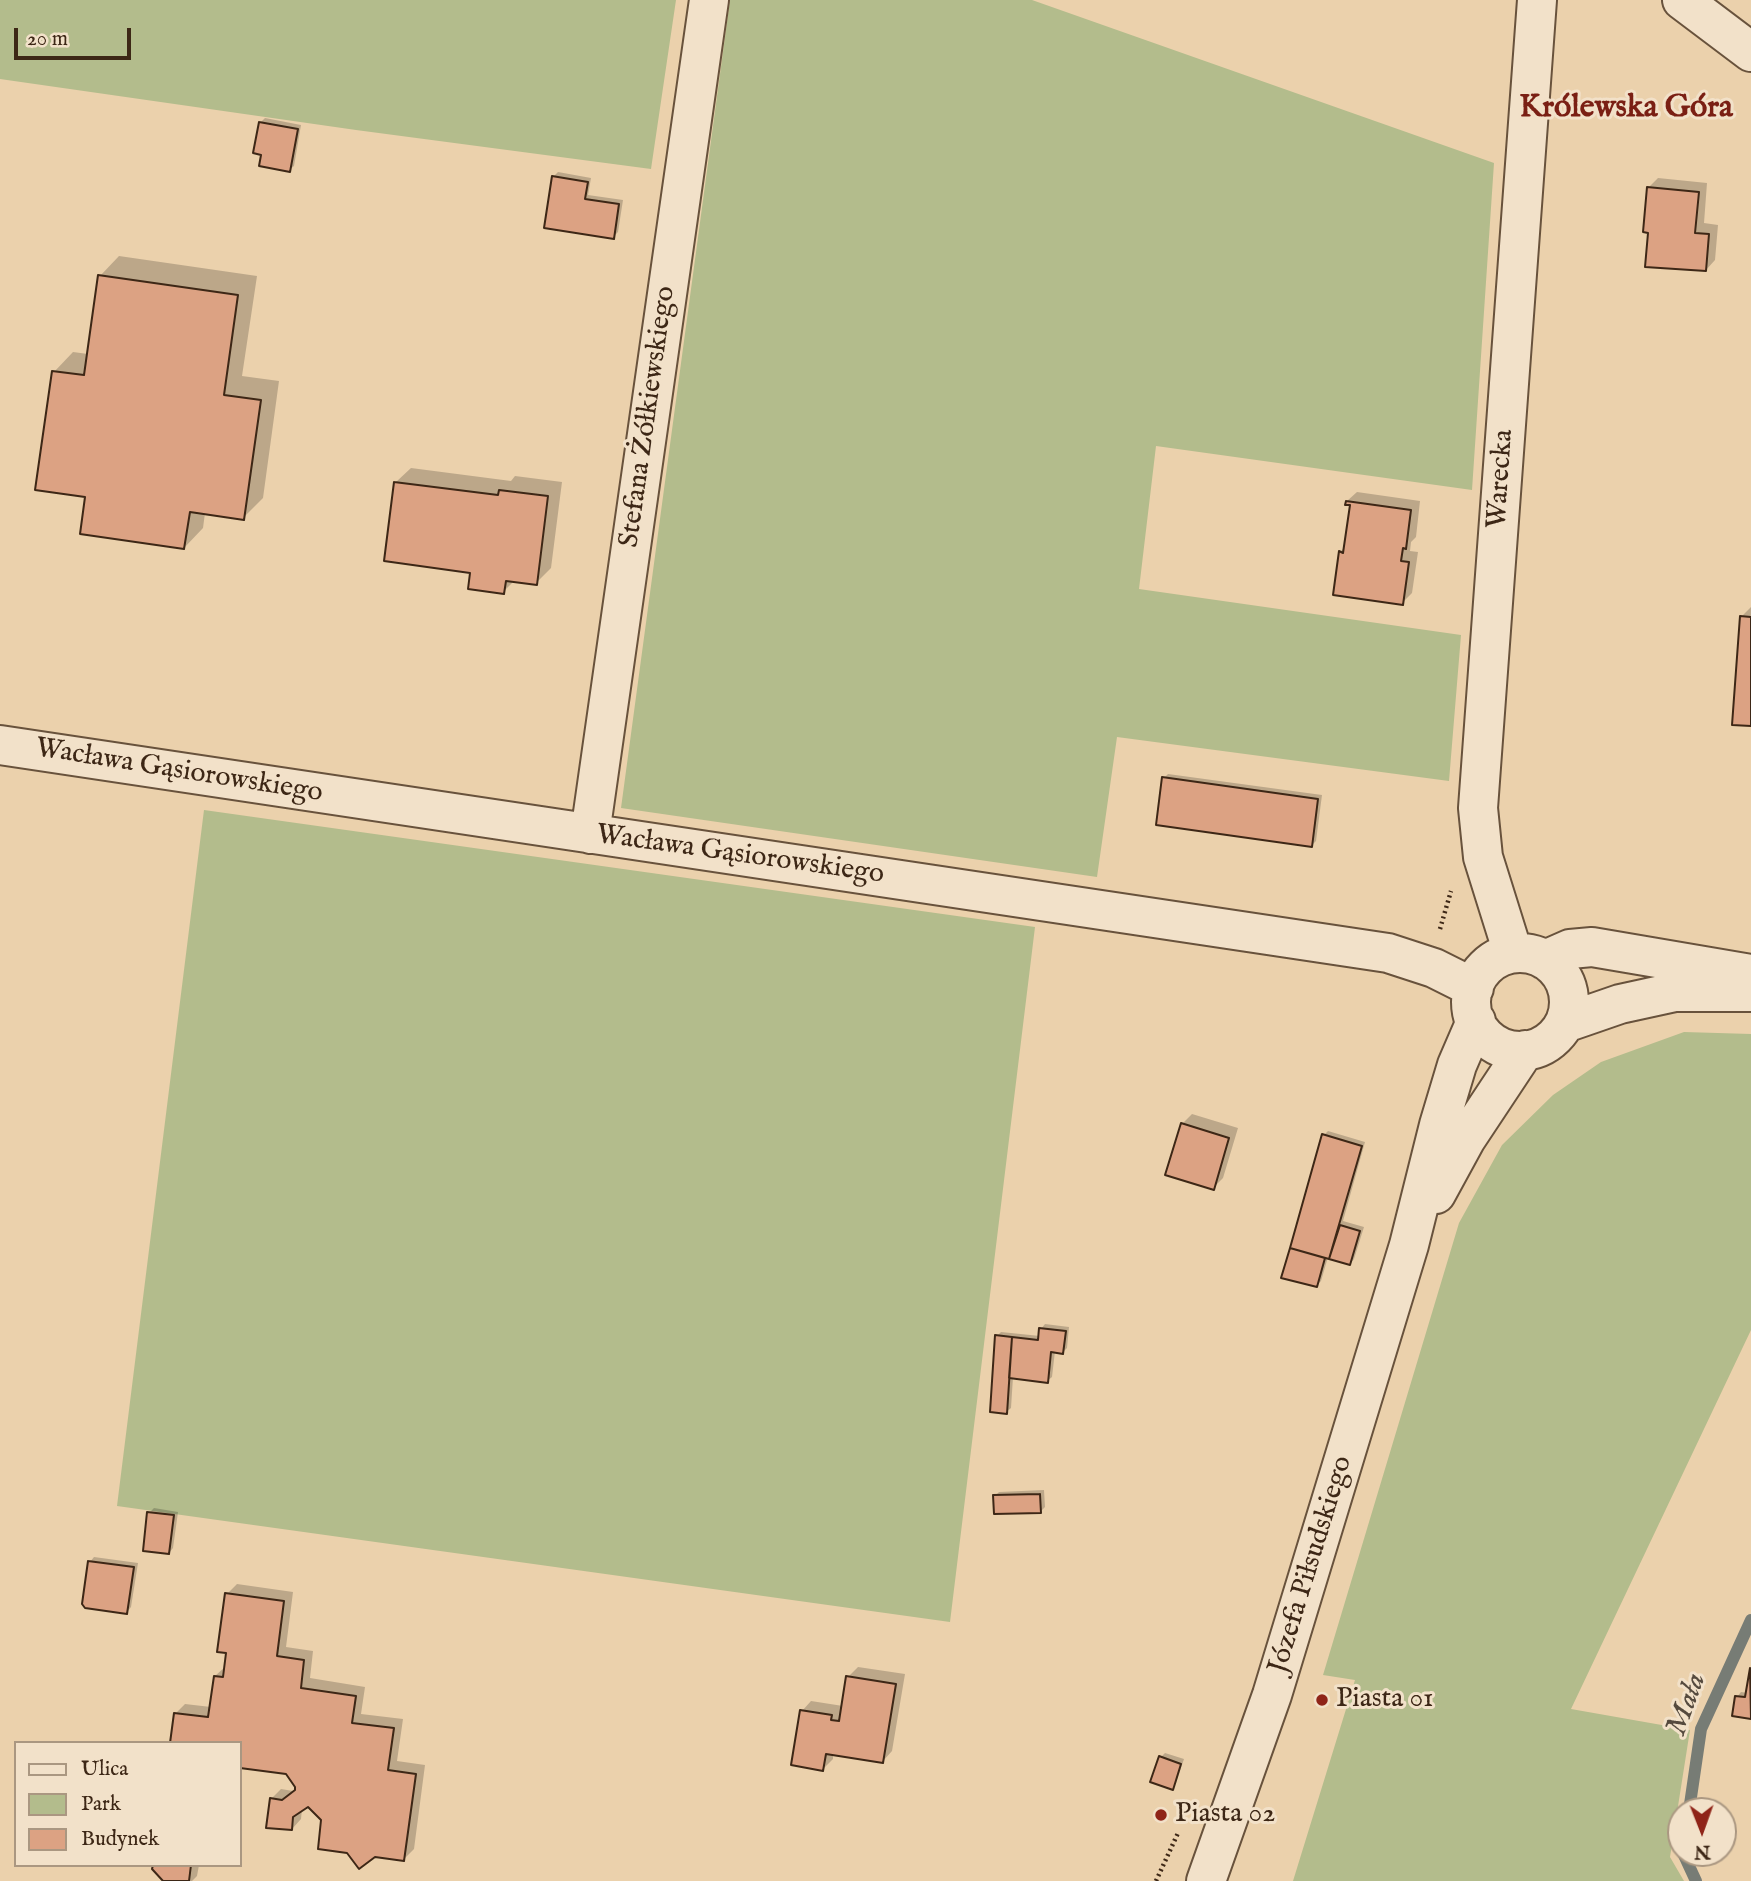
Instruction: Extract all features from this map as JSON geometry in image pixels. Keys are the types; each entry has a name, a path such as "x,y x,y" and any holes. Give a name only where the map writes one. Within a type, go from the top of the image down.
{"street":[{"name":"Stefana Żółkiewskiego","path":"590,834 709,0"},
{"name":"Warecka","path":"1529,957 1483,857 1478,807 1537,0"},
{"path":"1682,0 1751,52"},
{"name":"Wacława Gąsiorowskiego","path":"0,745 1388,953 1434,968 1475,1004"},
{"path":"1529,957 1558,971 1567,986 1569,1004 1565,1023 1556,1035 1542,1046 1525,1051 1508,1049 1492,1042 1480,1029 1475,1004 1485,967 1498,958 1529,957 1592,947 1751,974"},
{"path":"1565,1023 1620,1004 1675,992 1751,992"},
{"name":"Józefa Piłsudskiego","path":"1206,1881 1272,1695 1409,1245 1438,1125 1475,1004"},
{"name":"Józefa Piłsudskiego","path":"1409,1245 1465,1139 1525,1051"}],"green space":[{"path":"0,0 676,0 651,169 0,79"},
{"path":"730,0 1032,0 1494,163 1472,490 1156,446 1139,589 1461,635 1449,781 1117,737 1097,877 621,808"},
{"path":"204,810 1035,927 950,1622 117,1506"},
{"path":"1684,1032 1751,1034 1751,1330 1571,1709 1690,1730 1679,1797 1667,1797 1667,1867 1676,1867 1684,1881 1293,1881 1355,1680 1323,1675 1459,1223 1502,1145 1553,1095 1601,1062"}],"building":[{"path":"259,122 298,129 290,172 259,166 261,155 253,153"},
{"path":"552,176 588,182 585,199 619,204 614,239 544,228"},
{"path":"1647,187 1699,192 1695,233 1709,234 1706,271 1645,267 1648,233 1643,232"},
{"path":"98,275 238,295 224,395 261,400 244,520 190,512 184,549 80,534 85,497 35,490 52,371 84,375"},
{"path":"394,482 498,495 499,490 548,496 537,585 506,581 504,594 468,589 470,573 384,561"},
{"path":"1346,501 1411,510 1406,549 1403,548 1401,561 1409,562 1403,605 1333,595 1339,551 1343,553 1350,505 1345,505"},
{"path":"1740,616 1751,617 1751,726 1732,725"},
{"path":"1162,777 1318,799 1312,847 1156,825"},
{"path":"1181,1123 1229,1138 1214,1190 1165,1175"},
{"path":"1322,1134 1362,1146 1329,1259 1290,1248"},
{"path":"1340,1225 1360,1231 1350,1265 1329,1259"},
{"path":"1290,1248 1325,1258 1317,1287 1281,1278"},
{"path":"1039,1328 1066,1331 1063,1354 1051,1352 1048,1383 1009,1378 1012,1337 1038,1340"},
{"path":"995,1335 1012,1337 1007,1414 990,1412"},
{"path":"1040,1494 1041,1513 994,1514 993,1495"},
{"path":"147,1512 174,1515 169,1554 143,1551"},
{"path":"88,1561 134,1567 127,1614 85,1608 82,1604"},
{"path":"225,1593 284,1601 277,1656 304,1660 301,1688 356,1696 352,1723 394,1728 388,1770 416,1774 404,1861 375,1857 359,1869 347,1853 318,1849 321,1820 308,1807 293,1817 292,1830 266,1828 270,1798 282,1800 295,1790 286,1774 242,1768 242,1741 170,1741 174,1713 208,1717 214,1676 223,1677 226,1653 217,1652"},
{"path":"1750,1668 1751,1719 1732,1716 1735,1696 1745,1697"},
{"path":"846,1676 896,1684 883,1763 826,1754 823,1771 791,1765 800,1710 832,1715 831,1720 839,1721"},
{"path":"1159,1756 1181,1764 1173,1790 1150,1782"},
{"path":"191,1867 189,1881 163,1881 152,1869"}],"waterway":[{"name":"Mała","path":"1691,1797 1701,1729 1751,1620"},
{"name":"Mała","path":"1690,1867 1696,1881"}],"place":[{"name":"Piasta 01","path":"1322,1700"},
{"name":"Piasta 02","path":"1161,1815"}],"district":[{"name":"Królewska Góra","path":"1626,109"}]}
